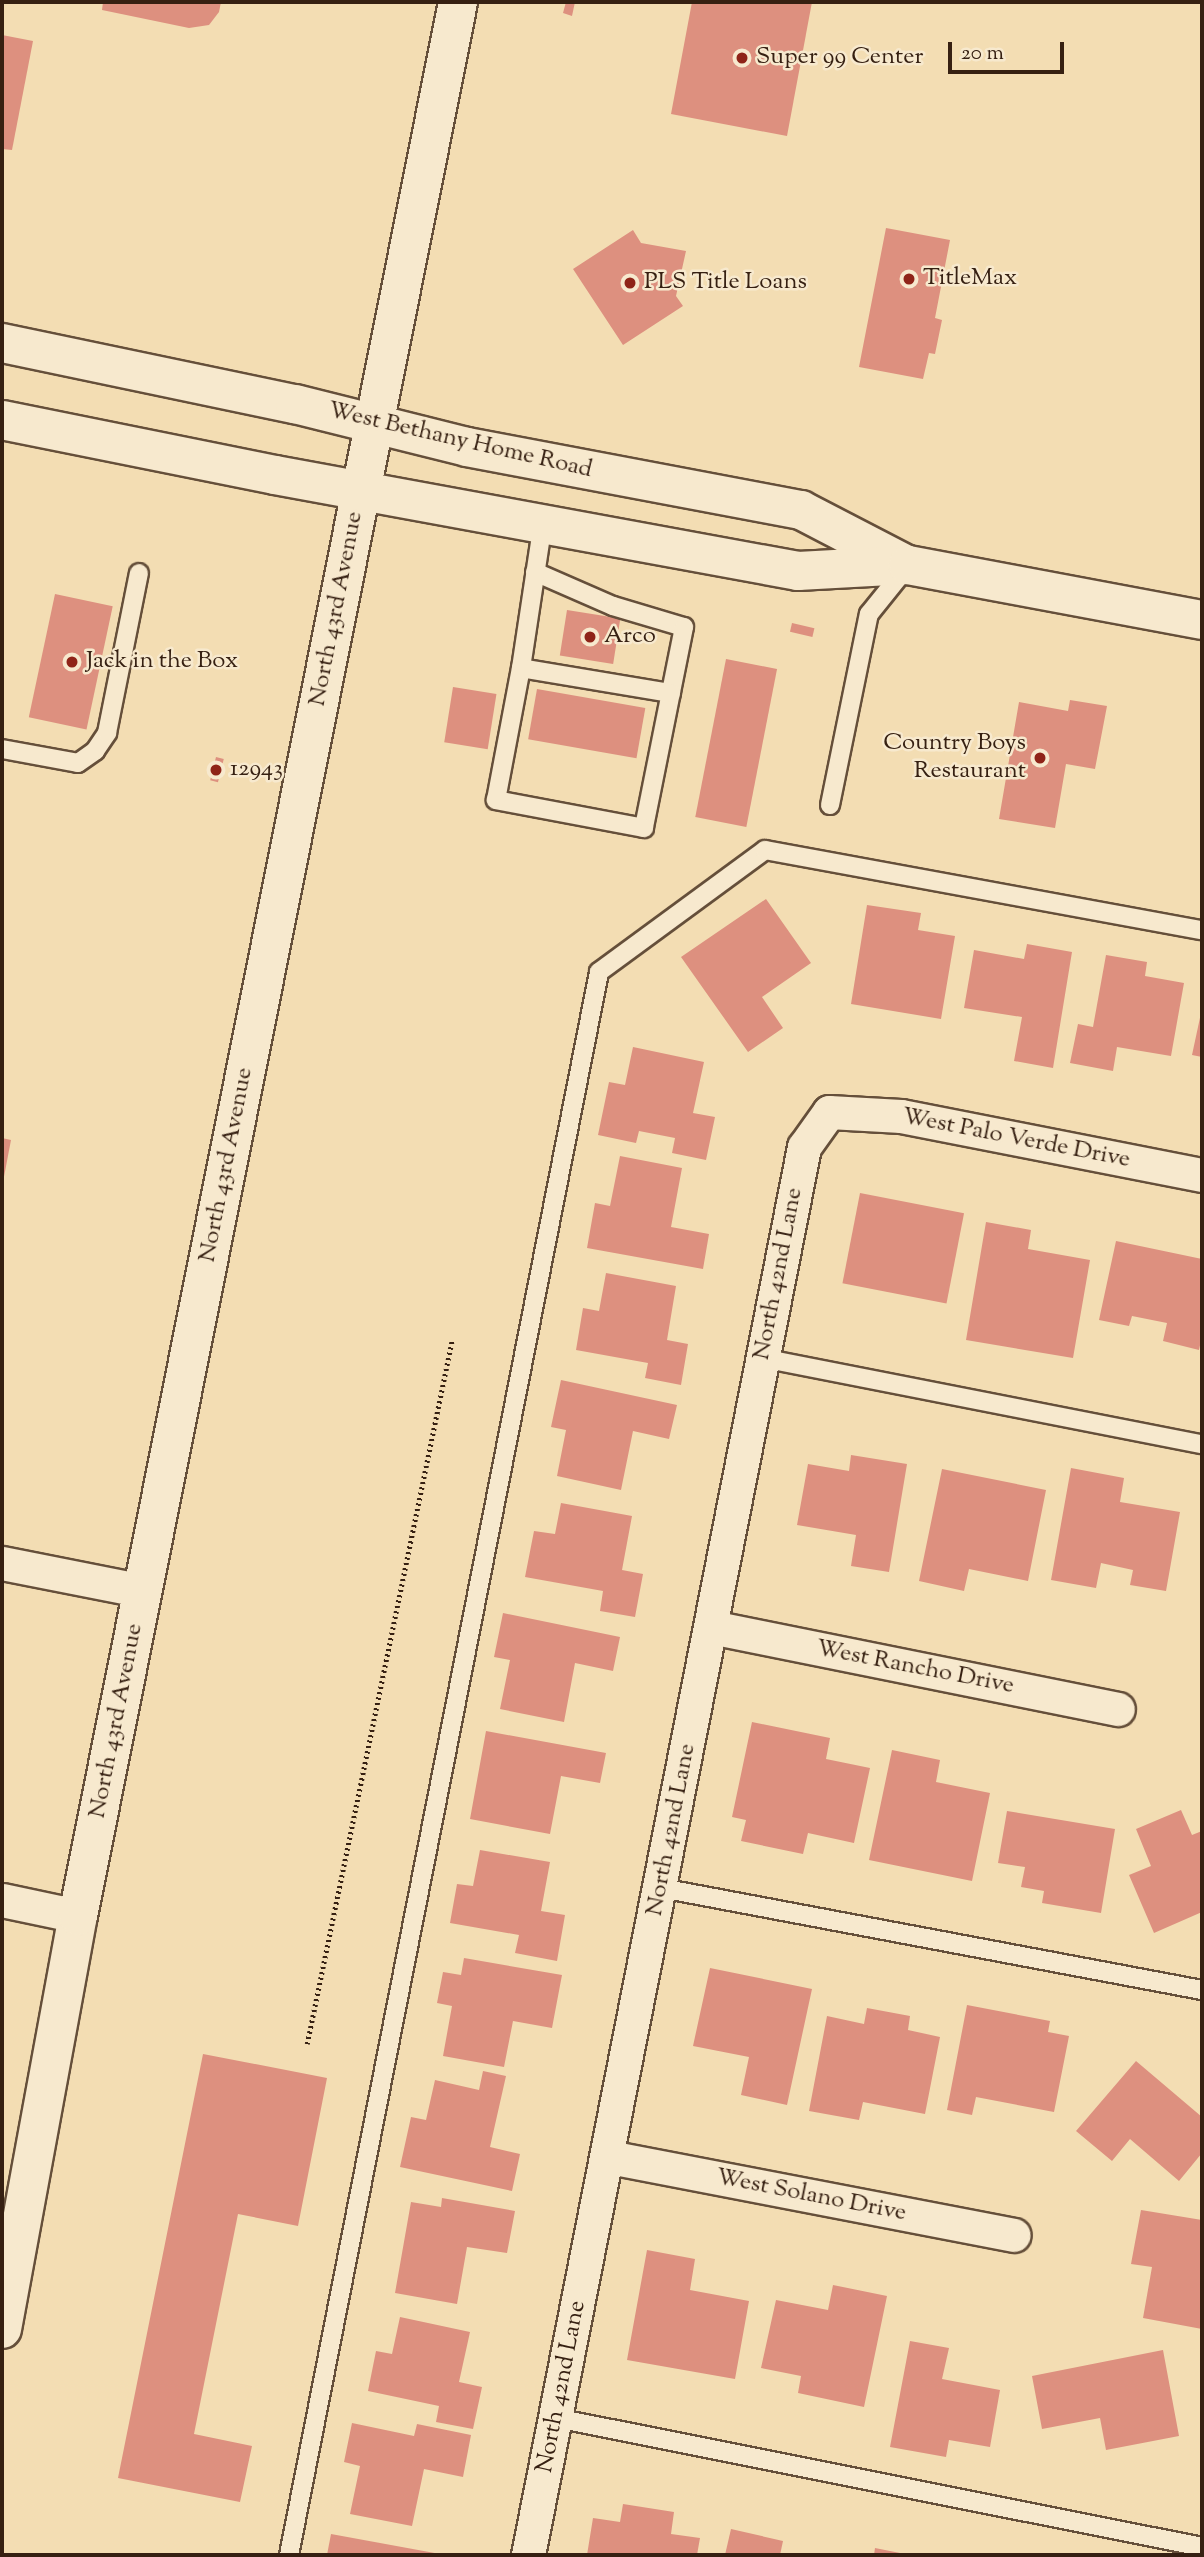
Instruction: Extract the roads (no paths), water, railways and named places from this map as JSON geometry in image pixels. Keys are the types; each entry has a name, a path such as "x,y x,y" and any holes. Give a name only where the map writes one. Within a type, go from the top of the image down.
{"main road":[{"name":"North 43rd Avenue","path":"2,2329 6,2285 78,1916 458,2"},
{"name":"West Bethany Home Road","path":"2,343 374,422 467,447 801,510 908,565"},
{"name":"West Bethany Home Road","path":"2,420 361,491 798,571 908,565 1202,620"}],"street":[{"name":"West Palo Verde Drive","path":"829,1112 901,1116 1202,1175"},
{"name":"North 42nd Lane","path":"528,2555 609,2157 804,1147 829,1112"},
{"path":"2,1563 143,1591"},
{"name":"West Rancho Drive","path":"712,1627 1118,1709"},
{"path":"2,1900 78,1916"},
{"name":"West Solano Drive","path":"609,2157 1014,2235"}],"lane":[{"path":"536,572 613,606 684,626 644,828 496,800 521,668 543,523"},
{"path":"830,806 869,614 908,565"},
{"path":"2,750 78,763 95,751 107,733 139,573"},
{"path":"521,668 671,693"},
{"path":"289,2555 599,972 765,850 1202,930"},
{"path":"762,1358 1202,1444"},
{"path":"661,1888 1202,1990"},
{"path":"556,2418 1202,2547"}],"place":[{"name":"Super 99 Center","path":"742,58"},
{"name":"TitleMax","path":"909,279"},
{"name":"PLS Title Loans","path":"630,283"},
{"name":"Arco","path":"590,637"},
{"name":"Jack in the Box","path":"72,662"},
{"name":"Country Boys Restaurant","path":"1040,758"},
{"name":"12943","path":"216,770"}]}
